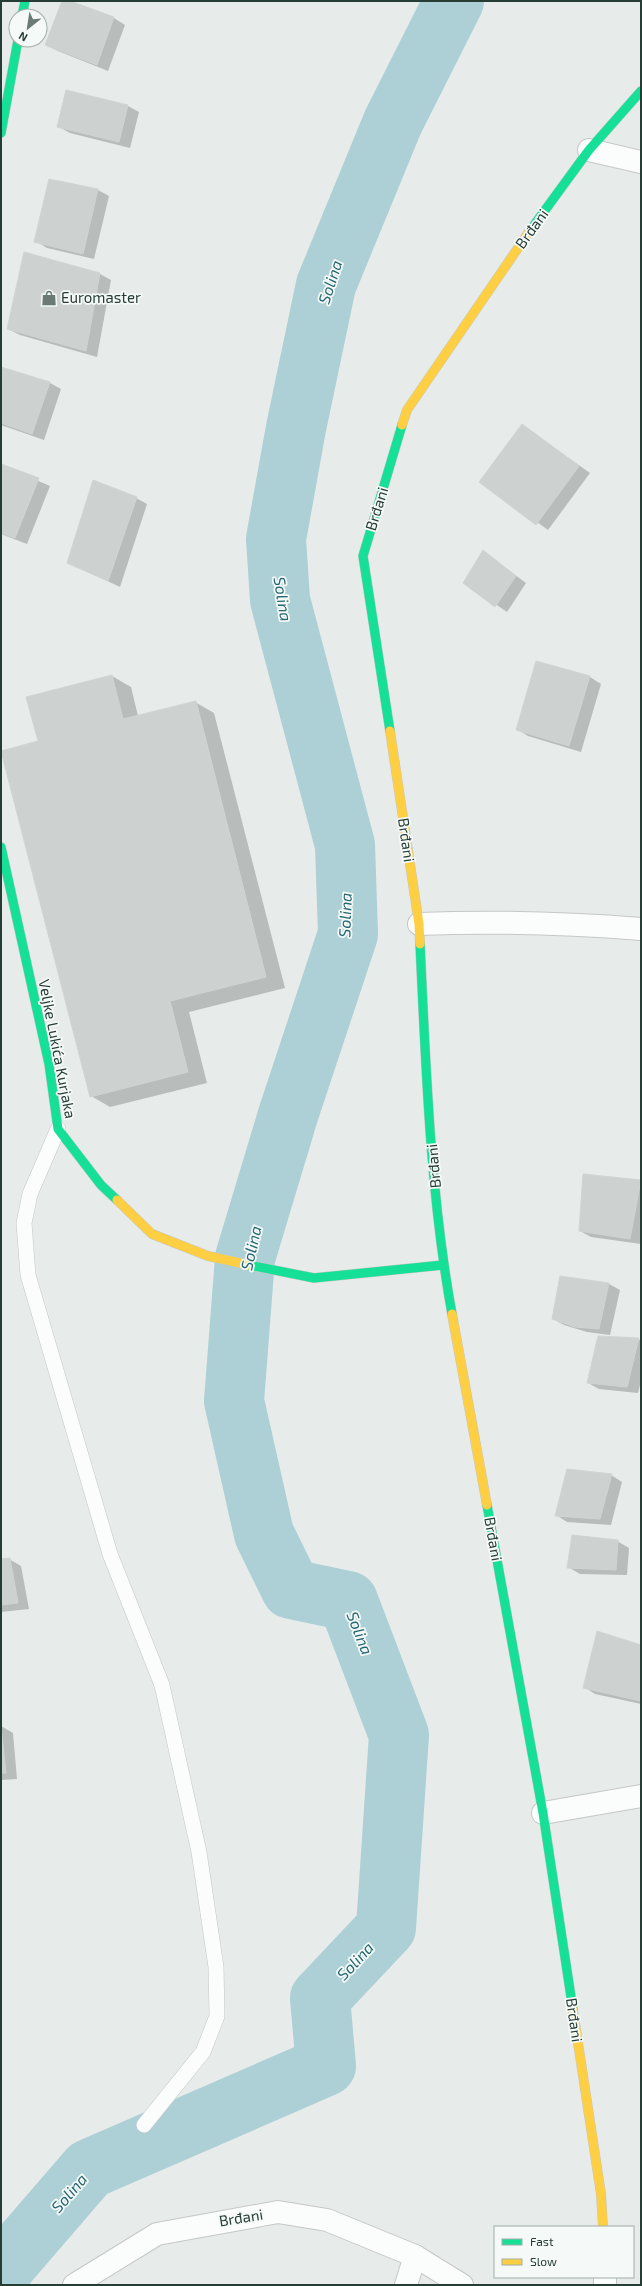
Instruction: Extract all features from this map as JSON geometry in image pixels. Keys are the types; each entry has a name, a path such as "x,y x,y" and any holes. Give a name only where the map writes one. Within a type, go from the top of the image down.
{"street":[{"path":"1,133 17,48"},
{"name":"Brđani","path":"603,2226 601,2194 543,1813 443,1265 428,1105 419,924 363,556 407,410 526,236 589,150 641,91"},
{"path":"589,150 641,162"},
{"name":"Veljke Lukića Kurjaka","path":"1,847 49,1064 58,1129 100,1185 152,1234 208,1256 314,1278 339,1274 443,1265"},
{"path":"419,924 536,923 641,929"},
{"path":"543,1813 641,1796"},
{"name":"Brđani","path":"74,2285 157,2234 278,2212 327,2220 415,2256 462,2285"},
{"path":"406,2285 415,2256"}],"lane":[{"path":"58,1129 30,1194 24,1224 28,1275 110,1554 162,1685 199,1852 216,1967 217,2016 203,2052 144,2125"}],"building":[{"path":"62,1 70,1 114,17 97,65 48,46 48,37"},
{"path":"66,90 128,105 119,142 57,127"},
{"path":"49,179 98,189 83,254 34,242"},
{"path":"24,252 100,273 86,351 7,329"},
{"path":"1,367 50,382 32,434 1,423"},
{"path":"522,424 579,466 536,525 479,482"},
{"path":"1,464 39,478 15,538 1,533"},
{"path":"93,480 137,497 108,581 67,563"},
{"path":"483,550 516,576 495,607 463,583"},
{"path":"536,661 590,676 569,746 516,730"},
{"path":"112,675 123,719 196,701 266,977 170,1001 188,1072 90,1097 1,751 38,741 26,697"},
{"path":"583,1174 641,1180 630,1239 579,1231"},
{"path":"560,1276 609,1283 599,1329 575,1327 552,1319"},
{"path":"598,1336 639,1338 627,1387 587,1383"},
{"path":"567,1469 612,1474 600,1519 555,1516"},
{"path":"572,1535 618,1540 616,1570 567,1568"},
{"path":"10,1558 18,1603 1,1605 1,1559"},
{"path":"597,1631 641,1645 641,1701 583,1688"},
{"path":"1,1725 6,1773 1,1773"}],"waterway":[{"name":"Solina","path":"1,2271 89,2169 326,2066 320,1998 386,1928 399,1735 348,1601 291,1589 264,1534 234,1401 245,1258 288,1115 348,934 345,845 280,600 276,539 296,428 326,285 393,122 454,1"}],"traffic: fast":[{"path":"24,8 25,1"},
{"path":"1,133 17,48"},
{"path":"529,232 589,150 641,91"},
{"path":"390,731 363,556 402,425"},
{"path":"1,847 49,1064 58,1129 101,1185 117,1200"},
{"path":"420,944 430,1130 439,1223 452,1314"},
{"path":"249,1265 314,1278 443,1265"},
{"path":"487,1505 543,1813 573,2010"}],"traffic: slow":[{"path":"402,425 407,410 529,232"},
{"path":"390,731 419,924 420,944"},
{"path":"117,1200 152,1234 208,1256 249,1265"},
{"path":"452,1314 487,1505"},
{"path":"573,2010 601,2194 603,2226"}],"place":[{"name":"Euromaster","path":"49,298"}]}
